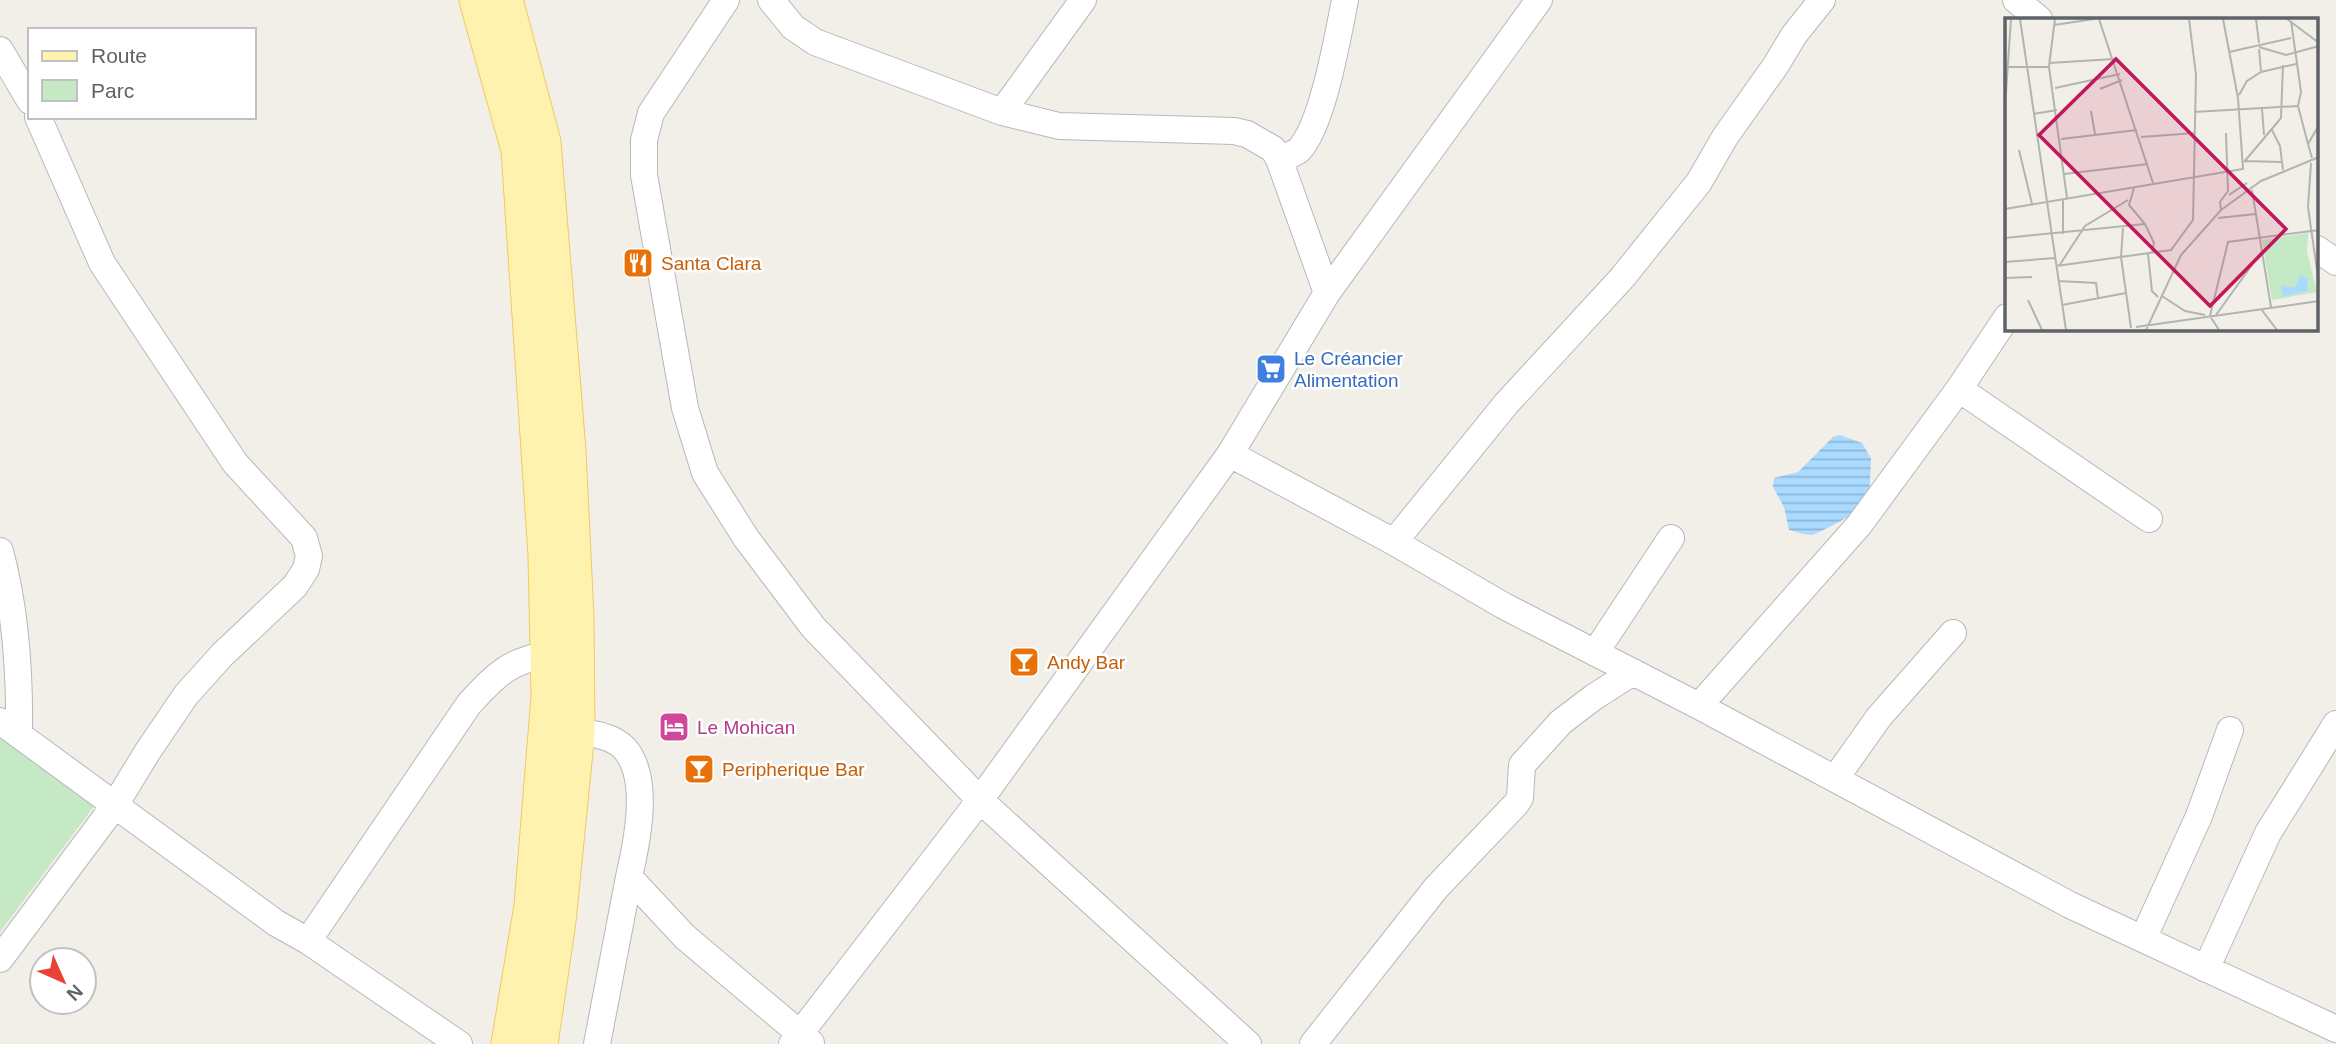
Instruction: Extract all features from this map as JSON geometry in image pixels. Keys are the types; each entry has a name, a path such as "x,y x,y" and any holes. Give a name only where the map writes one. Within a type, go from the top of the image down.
{"main road":[{"path":"476,0 518,150 545,555 548,698 531,906 508,1044"},
{"path":"506,0 544,142 569,451 577,617 578,731 559,921 541,1044"}],"street":[{"path":"726,0 651,113 644,140 644,175 685,408 705,473 746,538 813,627 980,800 1248,1044"},
{"path":"771,0 793,27 815,42 1002,112 1059,126 1234,131 1247,134 1273,149 1279,159 1327,293"},
{"path":"1002,112 1083,0"},
{"path":"1279,159 1298,151 1310,131 1326,87 1345,0"},
{"path":"629,877 685,937 802,1040 980,800 1230,454 1327,293 1539,0"},
{"path":"1394,542 1506,404 1622,278 1699,182 1725,137 1794,35 1822,0"},
{"path":"2016,0 2038,18"},
{"path":"0,50 28,98"},
{"path":"0,959 115,805 186,695 222,655 295,586 306,569 309,556 304,538 235,463 102,264 39,119"},
{"path":"2318,250 2336,262"},
{"path":"1699,706 1859,525 1959,389 2005,320"},
{"path":"1959,389 2149,519"},
{"path":"1230,454 1394,542 1504,606 1699,706 2070,905 2336,1029"},
{"path":"1595,653 1671,538"},
{"path":"0,551 8,581 16,634 9,728 276,923 308,941 459,1044"},
{"path":"1835,779 1879,717 1954,633"},
{"path":"308,941 469,704 495,676 511,665 526,658 548,654"},
{"path":"1313,1044 1436,888 1516,804 1520,798 1522,765 1562,722 1633,672"},
{"path":"2206,969 2268,833 2336,724"},
{"path":"2143,939 2199,816 2230,730"},
{"path":"578,731 603,736 624,748 638,776 640,808 597,1044"}],"green space":[{"path":"0,735 95,805 0,932"}],"water":[{"path":"1840,435 1862,443 1871,458 1869,503 1816,534 1808,535 1789,530 1784,507 1773,487 1774,478 1798,472 1833,437"}],"place":[{"name":"Santa Clara","path":"638,263"},
{"name":"Le Créancier Alimentation","path":"1271,369"},
{"name":"Andy Bar","path":"1024,662"},
{"name":"Le Mohican","path":"674,727"},
{"name":"Peripherique Bar","path":"699,769"}]}
